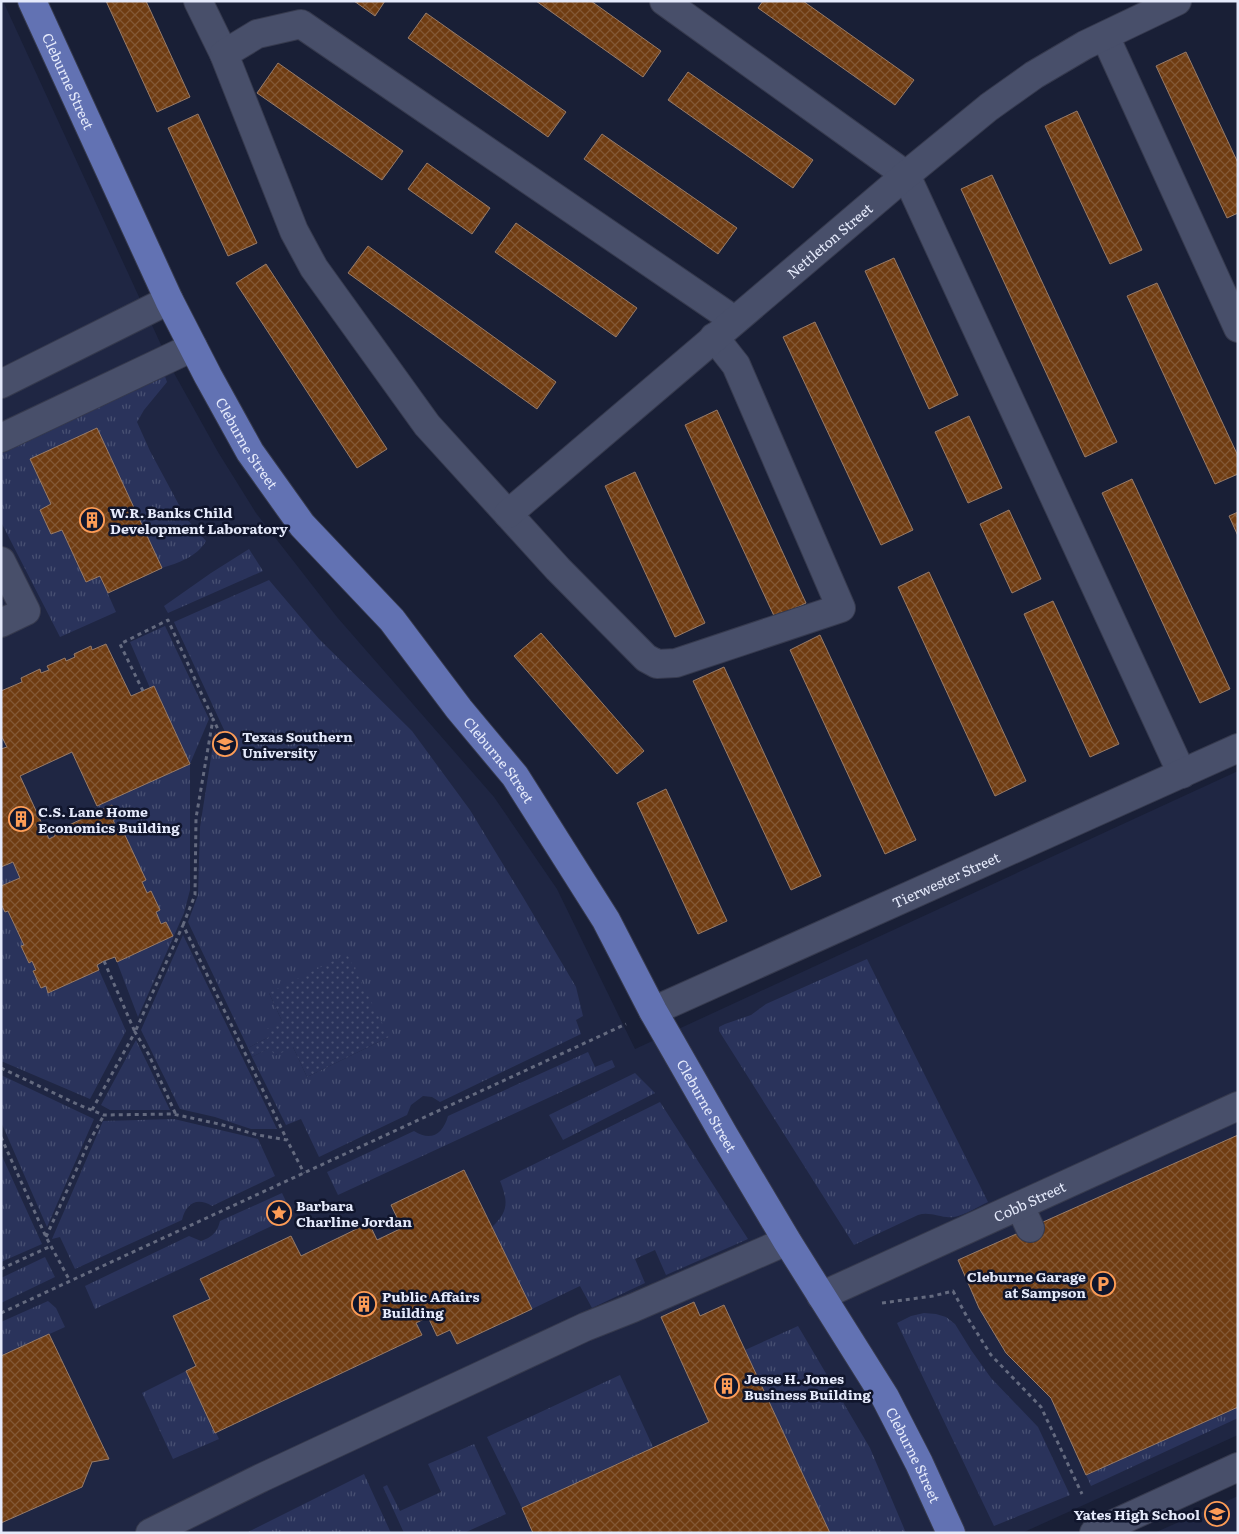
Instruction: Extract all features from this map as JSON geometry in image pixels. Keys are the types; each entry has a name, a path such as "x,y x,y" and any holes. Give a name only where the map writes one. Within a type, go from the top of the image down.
{"main road":[{"name":"Cleburne Street","path":"32,1 169,300 250,452 302,525 392,620 459,709 515,776 606,920 653,1011 724,1135 787,1241 885,1398 919,1463 951,1533"}],"street":[{"path":"198,1 224,54 294,231 314,268 428,425 558,569 646,658 657,664 676,663 841,608 736,365 724,328 300,24 257,34 224,54"},
{"path":"664,1 906,174 1182,774"},
{"name":"Nettleton Street","path":"508,514 906,174 989,107 1034,74 1085,45 1172,2"},
{"path":"1105,36 1238,328"},
{"path":"1,384 169,300"},
{"path":"1,438 193,347"},
{"path":"1,561 26,611 1,623"},
{"name":"Tierwester Street","path":"653,1011 1238,748"},
{"name":"Cobb Street","path":"821,1296 1025,1217 1238,1106"},
{"path":"150,1533 261,1478 585,1327 787,1241"},
{"path":"1094,1533 1238,1468"}],"path":[{"path":"143,691 120,644 168,620 226,746"},
{"path":"92,1110 135,1032 195,895 196,818 214,718"},
{"path":"183,925 304,1173"},
{"path":"104,961 135,1032 149,1055 176,1115"},
{"path":"1,1313 653,1011"},
{"path":"1,1068 104,1114 176,1115 288,1140"},
{"path":"46,1237 88,1144 104,1114"},
{"path":"1,1137 50,1246 70,1281"},
{"path":"1,1269 50,1246"},
{"path":"879,1303 933,1296 954,1291 967,1317 991,1355 1041,1407 1082,1494"}],"shaded area":[{"name":"Texas Southern University","path":"1,1 3,1 174,373 218,452 256,513 337,617 494,797 557,889 635,1049 1238,771 1238,1435 1022,1533 1,1533"},
{"name":"Yates High School","path":"1238,1496 1238,1533 1154,1533"}],"green space":[{"path":"163,371 167,382 144,410 137,422 150,451 186,518 206,541 192,555 162,568 30,459 51,504 40,510 51,534 62,530 86,581 100,576 116,612 60,637 1,522 1,445"},
{"path":"249,549 263,571 168,613 164,606"},
{"path":"269,580 319,639 412,731 470,810 576,987 583,1016 576,1020 581,1034 440,1102 432,1097 423,1096 411,1105 407,1115 319,1157 301,1119 286,1125 252,1057 271,1047 293,1047 307,1077 389,1037 269,993 282,1021 269,1037 248,1048 188,922 198,895 200,827 215,732 224,750 232,747 174,622"},
{"path":"165,626 209,719 190,764 190,890 184,913 138,1017 117,962 166,922 161,924 156,912 160,910 151,892 147,893 123,831 119,833 113,820 117,818 112,805 99,811 97,806 189,764 154,686 150,688 130,642"},
{"path":"13,862 20,878 1,886 1,867"},
{"path":"1,904 8,911 24,945 21,946 29,962 32,961 36,970 33,971 41,988 46,986 49,993 99,970 126,1031 90,1099 1,1061"},
{"path":"183,935 277,1129 251,1129 215,1117 180,1109 141,1030"},
{"path":"347,954 389,1037 307,1077 293,1047 275,1056 270,1048 252,1057 248,1048 269,1037 265,1030 282,1021 269,993"},
{"path":"867,959 988,1202 967,1213 954,1217 918,1215 854,1245 719,1031 719,1027 751,1015 766,1004"},
{"path":"136,1040 170,1110 110,1110 101,1105"},
{"path":"588,1052 595,1067 612,1060 615,1067 338,1195 327,1172 414,1131 426,1136 436,1134 440,1132 448,1116"},
{"path":"635,1073 655,1093 563,1140 549,1115"},
{"path":"1,1075 94,1119 47,1227 1,1122"},
{"path":"660,1102 748,1239 666,1275 655,1250 635,1259 645,1283 592,1308 580,1286 532,1309 492,1227 502,1216 505,1206 505,1194 500,1181"},
{"path":"174,1119 258,1139 275,1176 212,1206 202,1202 193,1203 186,1209 182,1220 75,1269 60,1237 52,1239 103,1121"},
{"path":"1,1154 42,1244 1,1262"},
{"path":"282,1193 293,1216 95,1309 85,1286 189,1236 201,1241 216,1232 220,1221"},
{"path":"45,1257 55,1277 1,1303 1,1278"},
{"path":"48,1301 56,1308 65,1327 1,1356 1,1322"},
{"path":"924,1313 946,1317 955,1324 991,1378 1038,1427 1070,1495 994,1526 897,1323 911,1316"},
{"path":"798,1326 870,1448 906,1533 830,1533 745,1350"},
{"path":"186,1371 219,1439 173,1459 142,1393"},
{"path":"620,1375 653,1447 522,1508 487,1437"},
{"path":"1238,1407 1238,1418 1091,1486 1086,1475"},
{"path":"474,1444 506,1514 464,1533 404,1533 383,1487 387,1485 400,1511 441,1492 428,1464"},
{"path":"364,1474 391,1533 246,1533"}],"building":[{"path":"106,1 146,1 190,97 157,112"},
{"path":"354,1 385,1 375,16"},
{"path":"536,1 591,1 661,51 643,77"},
{"path":"763,1 803,1 914,80 895,105 758,8"},
{"path":"426,13 566,112 548,137 408,38"},
{"path":"1186,52 1238,163 1238,213 1227,218 1156,66"},
{"path":"278,63 403,151 382,180 257,93"},
{"path":"688,72 813,160 793,188 668,100"},
{"path":"1077,111 1142,250 1110,264 1045,126"},
{"path":"198,114 257,243 228,256 168,128"},
{"path":"602,134 737,228 718,254 584,159"},
{"path":"427,163 490,208 472,234 408,189"},
{"path":"992,175 1117,442 1085,457 961,189"},
{"path":"516,223 637,308 616,337 495,252"},
{"path":"368,246 556,382 537,409 348,273"},
{"path":"894,258 958,395 929,409 865,271"},
{"path":"266,264 387,449 357,468 236,283"},
{"path":"1157,283 1238,456 1238,474 1215,484 1127,296"},
{"path":"815,322 913,530 881,545 783,337"},
{"path":"717,410 806,603 775,618 685,425"},
{"path":"969,416 1002,488 968,503 935,432"},
{"name":"W.R. Banks Child Development Laboratory","path":"97,428 162,568 108,593 100,576 86,582 62,530 51,534 40,510 51,504 30,459"},
{"path":"635,472 705,623 675,637 605,486"},
{"path":"1132,479 1230,689 1200,703 1102,493"},
{"path":"1009,510 1041,579 1012,593 980,524"},
{"path":"1238,512 1238,536 1229,516"},
{"path":"929,572 1026,781 995,796 898,587"},
{"path":"1053,601 1119,744 1090,757 1024,614"},
{"path":"541,633 644,751 617,774 514,656"},
{"path":"820,635 916,840 885,854 790,650"},
{"name":"C.S. Lane Home Economics Building","path":"106,644 131,696 154,686 190,764 97,806 72,752 20,776 49,839 55,836 54,832 112,805 118,818 113,820 119,833 123,831 146,880 142,882 147,893 151,891 160,910 156,912 161,924 166,922 173,936 117,962 115,957 104,961 97,965 99,970 48,993 46,986 41,988 33,971 36,970 32,961 29,963 21,946 24,945 8,911 5,912 1,904 1,886 20,878 13,862 1,867 1,749 7,747 1,735 1,691 22,682 21,678 40,669 41,673 49,670 47,666 65,658 66,661 75,657 74,654 91,646 92,650"},
{"path":"724,667 821,876 791,890 693,681"},
{"path":"666,789 727,921 698,934 637,803"},
{"name":"Cleburne Garage at Sampson","path":"1238,1135 1238,1407 1086,1475 1051,1398 1006,1353 979,1308 958,1260"},
{"name":"Public Affairs Building","path":"464,1170 532,1309 457,1344 450,1330 437,1336 428,1317 416,1323 422,1335 215,1433 186,1371 196,1366 173,1316 210,1299 200,1279 291,1236 301,1256 369,1223 377,1240 402,1228 391,1205"},
{"name":"Jesse H. Jones Business Building","path":"694,1302 700,1316 724,1305 830,1533 533,1533 522,1508 709,1422 661,1317"},
{"path":"49,1334 109,1459 92,1462 82,1487 1,1523 1,1356"}],"place":[{"name":"W.R. Banks Child Development Laboratory","path":"92,520"},
{"name":"Texas Southern University","path":"225,744"},
{"name":"C.S. Lane Home Economics Building","path":"21,819"},
{"name":"Barbara Charline Jordan","path":"279,1213"},
{"name":"Cleburne Garage at Sampson","path":"1103,1284"},
{"name":"Public Affairs Building","path":"364,1304"},
{"name":"Jesse H. Jones Business Building","path":"727,1386"},
{"name":"Yates High School","path":"1217,1514"}]}
